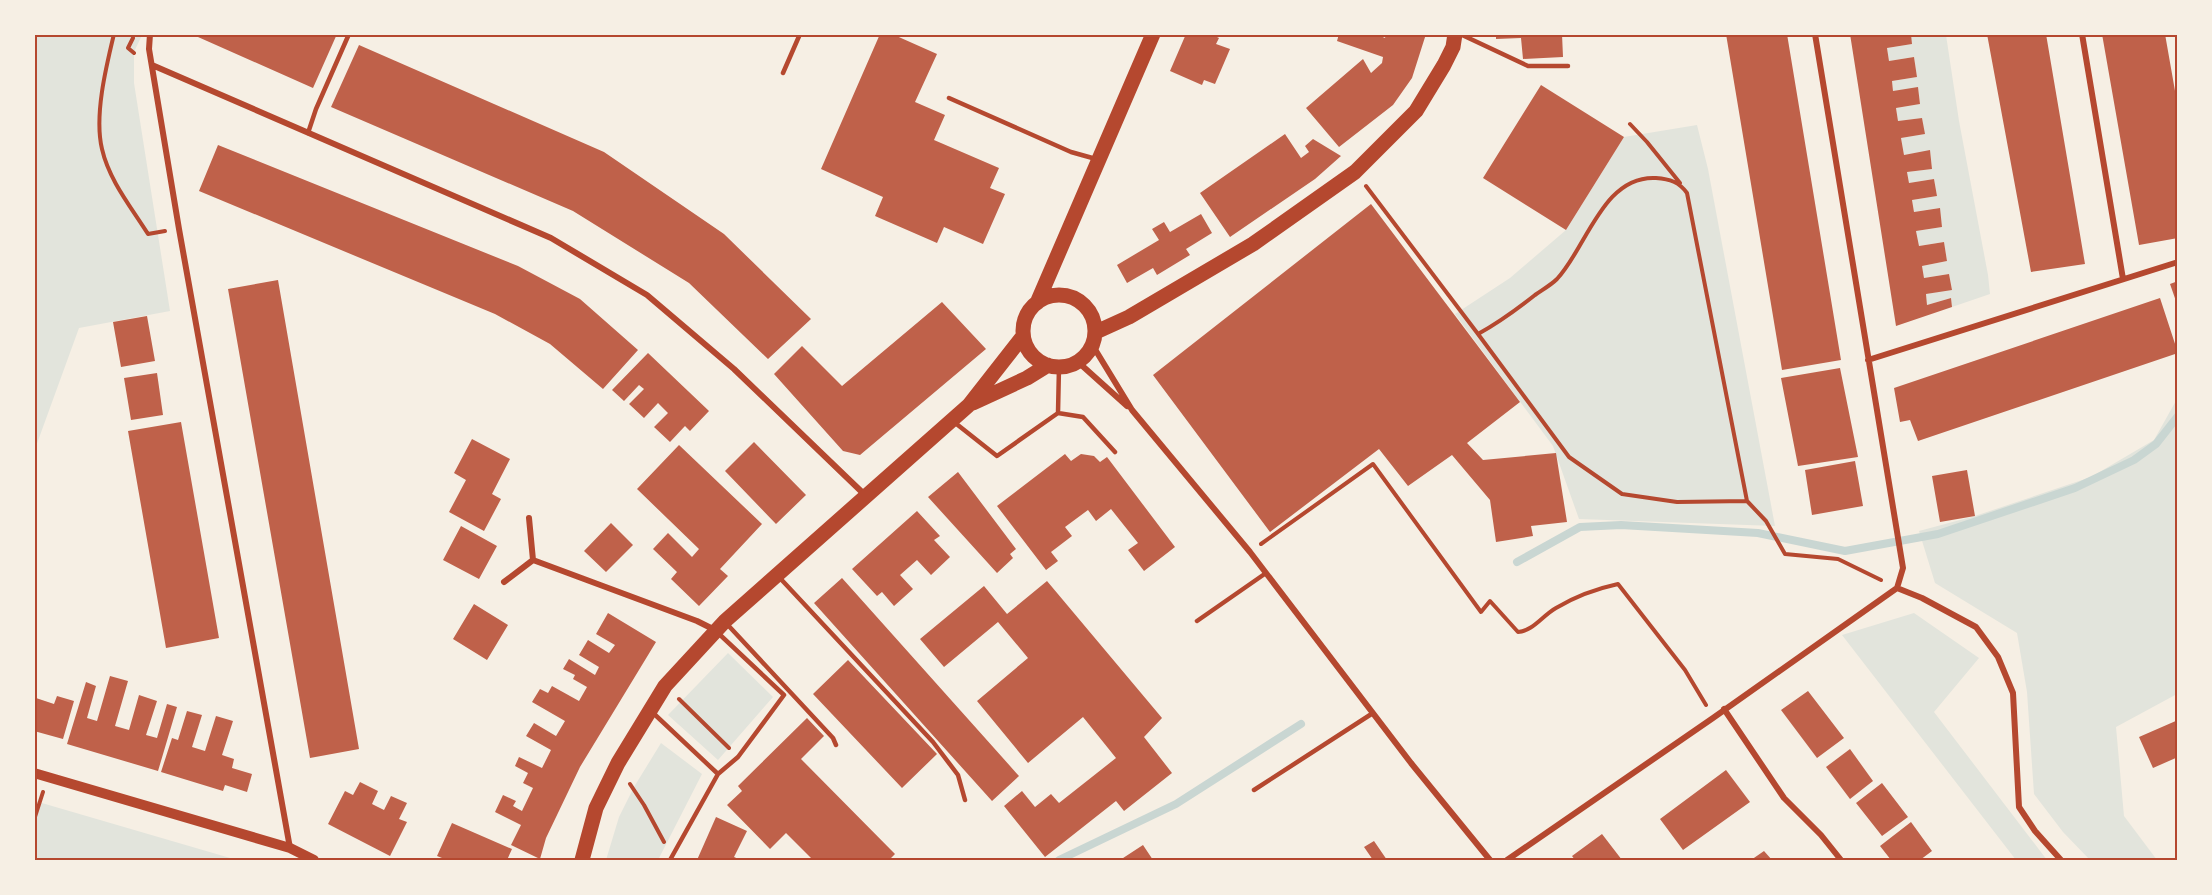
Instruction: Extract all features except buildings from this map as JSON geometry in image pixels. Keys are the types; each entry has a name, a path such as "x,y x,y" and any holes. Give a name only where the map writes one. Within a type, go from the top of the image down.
{"main road":[{"path":"1053,366 1034,356 1028,348 1023,336 1025,318 1036,303 1153,34"},
{"path":"1094,339 1253,244 1355,172 1416,111 1444,65 1453,47 1455,34"},
{"path":"969,405 1053,366 1078,362 1088,354 1094,339 1095,323 1088,309 1071,296 1059,294 1048,296 1036,303"},
{"path":"582,861 596,808 618,763 665,686 720,626 969,405 1023,336"}],"street":[{"path":"150,34 149,49 179,229 290,848"},
{"path":"1507,861 1897,588 1903,568 1815,34"},
{"path":"2082,34 2123,279"},
{"path":"152,65 551,238 647,295 734,369 866,496"},
{"path":"1868,360 2178,262"},
{"path":"1094,339 1132,410"},
{"path":"1078,362 1132,410 1250,552 1472,841 1490,861"},
{"path":"529,518 533,560"},
{"path":"504,582 533,560"},
{"path":"533,560 697,621 720,626"},
{"path":"1897,588 1923,598 1976,627 1998,657 2013,693 2019,807 2035,831 2061,861"},
{"path":"1724,709 1784,798 1821,835 1841,861"},
{"path":"34,773 290,848 314,861"}],"lane":[{"path":"308,133 349,34"},
{"path":"783,73 800,34"},
{"path":"1460,34 1528,66 1568,66"},
{"path":"949,98 1071,152 1098,160"},
{"path":"1053,366 1058,413"},
{"path":"952,420 997,456 1058,413 1083,417 1115,452"},
{"path":"1197,621 1266,573"},
{"path":"778,576 933,742 958,775 965,800"},
{"path":"720,626 833,738 836,745"},
{"path":"670,861 718,774 738,757 784,695 720,626"},
{"path":"650,709 718,774"},
{"path":"1254,790 1373,713"}],"path":[{"path":"114,34 101,102 101,148 112,177 148,234 179,229"},
{"path":"1630,124 1688,193 1747,501 1766,521 1785,554 1838,559 1897,588"},
{"path":"1355,172 1569,457 1622,494 1677,502 1747,501"},
{"path":"1478,334 1498,323 1557,279 1614,194 1633,182 1649,178 1666,179 1680,184"},
{"path":"1250,552 1373,464 1481,612 1490,601 1518,632 1528,631 1554,609 1582,594 1618,584 1685,670 1713,718"},
{"path":"665,686 738,757"},
{"path":"618,763 665,844 674,853"},
{"path":"34,820 47,777"}],"shaded area":[{"path":"35,35 142,35 134,52 134,83 170,311 79,328 35,449"},
{"path":"1911,35 1946,35 1959,121 1988,275 1990,294 1952,307 1951,298 1927,305 1926,294 1952,289 1949,274 1924,278 1922,266 1947,261 1944,242 1919,246 1916,231 1942,227 1939,208 1914,212 1912,200 1937,196 1934,179 1909,183 1907,172 1932,169 1930,151 1904,155 1901,138 1924,134 1922,118 1898,121 1896,108 1920,104 1918,88 1893,91 1892,81 1917,77 1914,57 1889,61 1887,48 1912,44"},
{"path":"1697,125 1708,169 1775,526 1579,519 1553,446 1455,314 1510,278 1566,230 1624,137"},
{"path":"2177,399 2177,694 2116,727 2124,816 2157,860 2090,860 2063,832 2034,794 2027,692 2017,633 1935,583 1919,531 1975,516 2091,477 2154,440"},
{"path":"1914,613 1979,658 1934,712 2047,860 2016,860 1842,635"},
{"path":"728,653 773,697 718,760 668,715"},
{"path":"661,743 702,774 658,860 606,860 619,817"},
{"path":"35,801 237,860 35,860"}],"waterway":[{"path":"1517,562 1580,527 1621,525 1758,533 1845,551 1938,534 2075,488 2134,460 2156,444 2178,416"},
{"path":"1059,860 1176,804 1301,724"}]}
